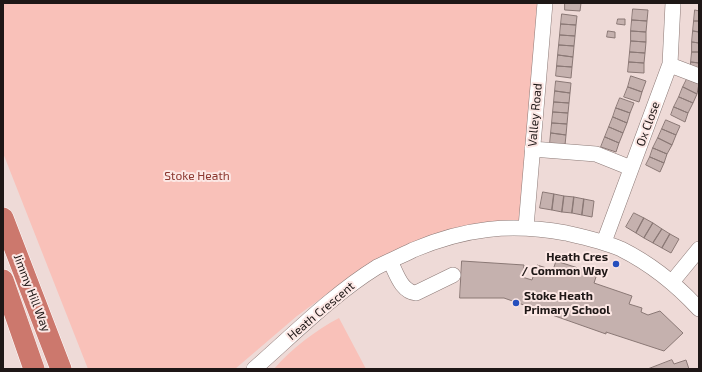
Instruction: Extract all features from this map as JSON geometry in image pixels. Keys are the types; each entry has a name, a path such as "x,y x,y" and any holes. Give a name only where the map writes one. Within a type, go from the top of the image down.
{"highway":[{"name":"Jimmy Hill Way","path":"3,218 61,369"},
{"name":"Jimmy Hill Way","path":"3,280 34,369"}],"street":[{"name":"Valley Road","path":"526,227 545,3"},
{"name":"Ox Close","path":"604,242 670,66 673,3"},
{"path":"670,66 699,76"},
{"path":"532,149 596,154 631,168"},
{"name":"Heath Crescent","path":"254,369 346,288 390,261 457,234 480,229 526,227 604,242 631,255 672,282 699,309"},
{"path":"672,282 699,249"},
{"path":"390,261 405,289 410,293 416,293 452,275"},
{"path":"3,283 25,369"}],"green space":[{"name":"Stoke Heath","path":"3,3 537,3 528,148 521,222 480,223 432,235 342,283 297,316 235,369 88,369 3,153"},
{"path":"339,318 366,369 274,369 304,340"}],"building":[{"path":"565,3 581,3 580,11 565,10"},
{"path":"633,9 648,10 647,21 632,20"},
{"path":"695,10 699,11 699,21 694,21"},
{"path":"562,14 577,16 576,25 561,24"},
{"path":"618,19 625,19 625,25 617,24"},
{"path":"632,20 647,21 646,32 631,31"},
{"path":"694,21 699,21 699,32 693,31"},
{"path":"561,24 576,25 575,36 560,35"},
{"path":"608,31 615,32 615,38 607,37"},
{"path":"631,31 646,32 646,42 631,41"},
{"path":"693,31 699,32 699,43 692,42"},
{"path":"560,35 575,36 574,46 559,45"},
{"path":"631,41 646,42 645,53 630,52"},
{"path":"692,42 699,43 699,52 692,52"},
{"path":"559,45 574,46 573,57 558,55"},
{"path":"630,52 645,53 644,63 629,62"},
{"path":"692,52 699,52 699,63 691,62"},
{"path":"558,55 573,57 572,67 557,66"},
{"path":"629,62 644,63 644,73 628,72"},
{"path":"691,62 699,63 699,72 690,71"},
{"path":"557,66 572,67 571,78 556,76"},
{"path":"631,76 646,81 642,92 628,87"},
{"path":"687,79 699,84 697,94 683,87"},
{"path":"556,81 571,83 570,93 555,91"},
{"path":"628,87 642,92 639,102 624,97"},
{"path":"683,87 697,94 693,103 679,97"},
{"path":"555,91 570,93 569,103 554,102"},
{"path":"679,97 693,103 688,113 674,107"},
{"path":"620,98 634,103 630,113 616,108"},
{"path":"554,102 569,103 568,113 553,112"},
{"path":"674,107 688,113 685,122 671,115"},
{"path":"616,108 630,113 627,123 613,117"},
{"path":"553,112 568,113 567,124 552,123"},
{"path":"613,117 627,123 623,133 609,127"},
{"path":"666,120 680,126 676,135 662,129"},
{"path":"552,123 567,124 566,135 551,133"},
{"path":"609,127 623,133 619,143 605,137"},
{"path":"662,129 676,135 672,145 658,138"},
{"path":"551,133 566,135 565,145 550,144"},
{"path":"605,137 619,143 616,152 601,147"},
{"path":"658,138 672,145 667,154 653,148"},
{"path":"653,148 667,154 664,163 650,157"},
{"path":"650,157 664,163 660,172 646,165"},
{"path":"543,192 554,194 552,210 540,208"},
{"path":"554,194 564,196 562,212 552,210"},
{"path":"564,196 574,197 572,213 562,212"},
{"path":"574,197 584,199 582,215 572,213"},
{"path":"584,199 594,201 592,217 582,215"},
{"path":"634,213 644,218 636,233 626,227"},
{"path":"644,218 653,223 644,238 636,233"},
{"path":"653,223 662,229 653,243 644,238"},
{"path":"662,229 670,234 662,248 653,243"},
{"path":"670,234 679,239 671,253 662,248"},
{"path":"462,261 524,265 522,277 532,280 537,265 553,270 556,261 597,274 594,283 632,296 629,304 642,308 641,312 648,315 660,311 683,333 664,351 606,332 606,334 504,298 460,298"},
{"path":"672,360 674,364 686,360 689,369 648,369"}],"place":[{"name":"Heath Cres / Common Way","path":"616,264"},
{"name":"Stoke Heath Primary School","path":"516,303"}]}
